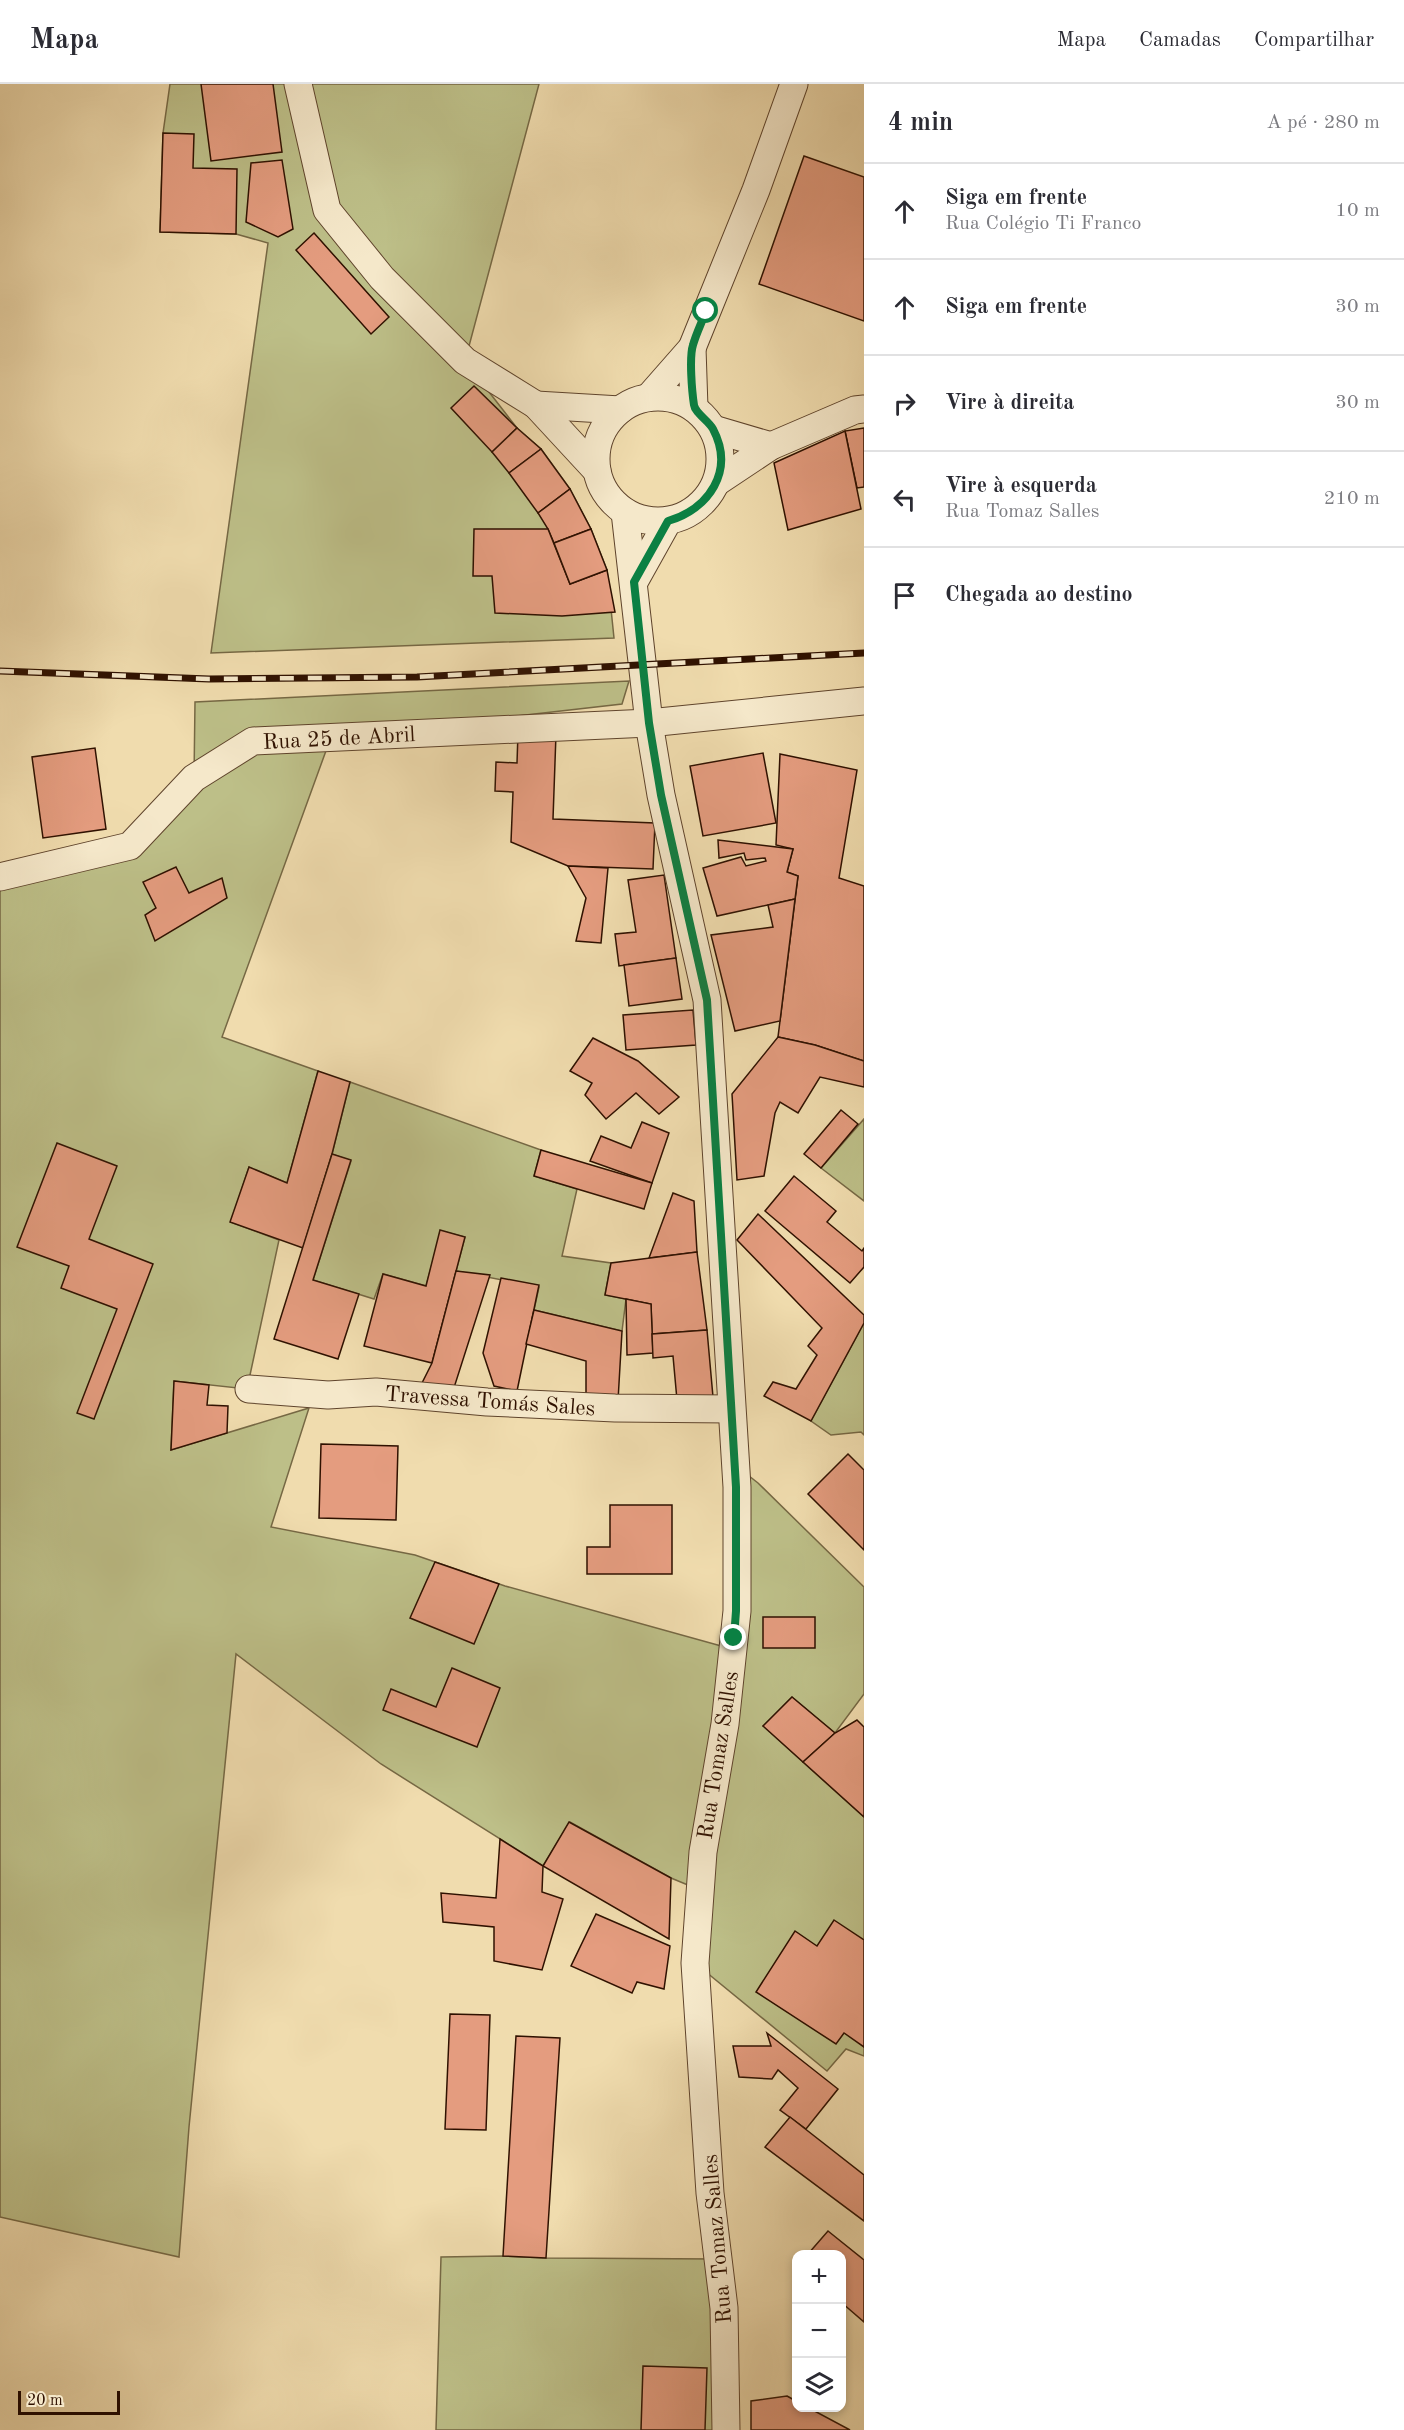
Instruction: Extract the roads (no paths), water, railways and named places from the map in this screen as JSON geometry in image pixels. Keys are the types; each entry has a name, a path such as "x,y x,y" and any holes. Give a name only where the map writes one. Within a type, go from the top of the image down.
{"street":[{"path":"298,84 327,210 382,278 465,361 536,405 597,471"},
{"path":"649,397 692,348 756,190 794,84"},
{"path":"692,348 694,408"},
{"path":"649,397 680,400 694,408 713,429 720,446 721,464 717,482 709,496 698,508 683,517 668,521 645,520 625,512 612,501 597,471 596,454 600,437 609,422 620,410 649,397"},
{"path":"536,405 620,410"},
{"path":"717,482 771,446 855,410 864,409"},
{"path":"713,429 771,446"},
{"name":"Rua Tomaz Salles","path":"625,512 649,723 661,795 707,1000 736,1487 736,1611 725,1724 703,1852 695,1963 710,2193 724,2308 726,2430"},
{"path":"634,582 668,521"},
{"name":"Rua 25 de Abril","path":"0,877 130,846 194,778 253,741 649,723 864,701"},
{"name":"Travessa Tomás Sales","path":"249,1389 328,1395 376,1392 487,1402 615,1408 731,1409"}],"railway":[{"path":"0,671 209,679 417,677 864,653"}]}
